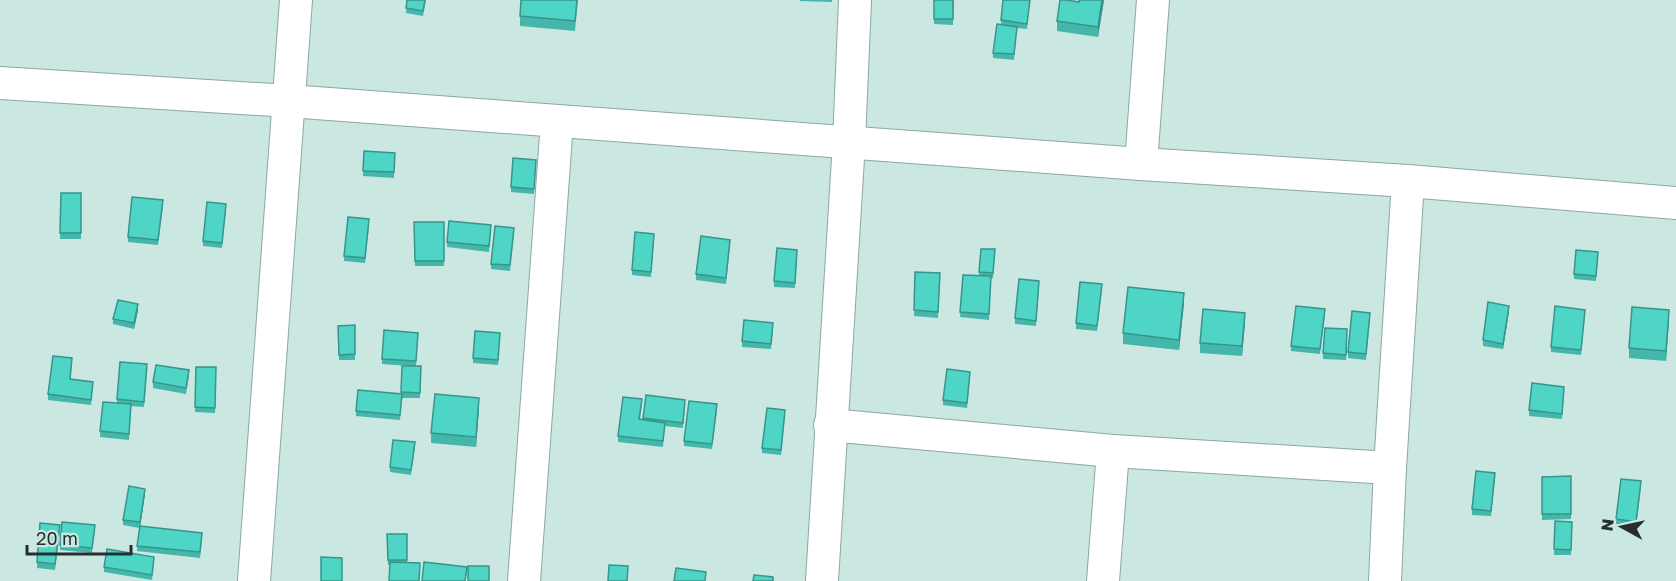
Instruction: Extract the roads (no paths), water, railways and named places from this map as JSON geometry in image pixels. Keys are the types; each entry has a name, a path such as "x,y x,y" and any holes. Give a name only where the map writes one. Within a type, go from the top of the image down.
{"street":[{"path":"254,581 296,0"},
{"path":"822,581 849,142 855,0"},
{"path":"1141,164 1153,0"},
{"path":"0,82 1408,181 1676,202"},
{"path":"525,581 557,121"},
{"path":"1385,581 1408,181"},
{"path":"830,425 1113,450 1390,468"},
{"path":"1103,581 1113,450"}]}
